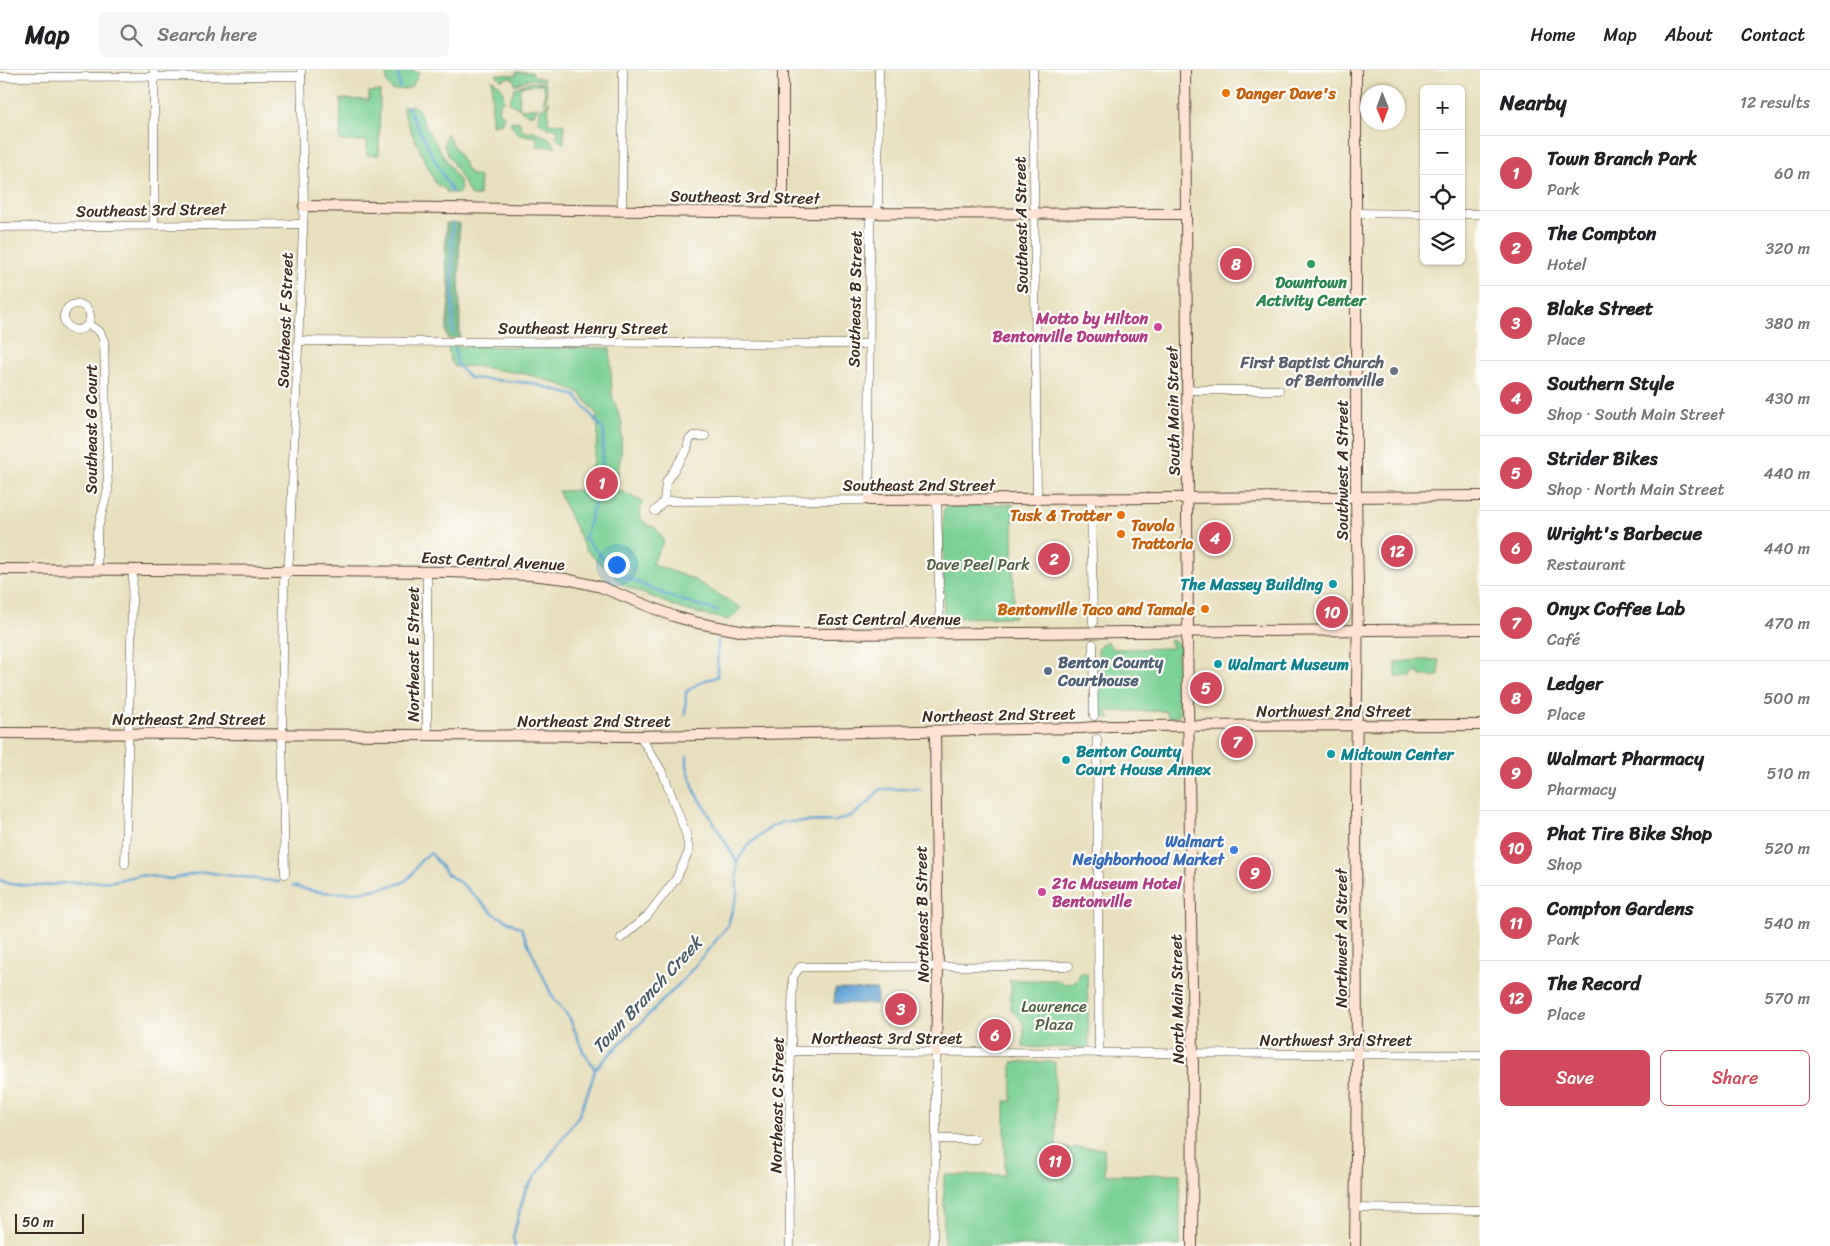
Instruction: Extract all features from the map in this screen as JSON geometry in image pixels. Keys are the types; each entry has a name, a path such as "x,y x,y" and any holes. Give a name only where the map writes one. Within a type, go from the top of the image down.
{"street":[{"path":"622,210 623,70"},
{"path":"783,70 783,213"},
{"name":"Southeast B Street","path":"869,500 868,344 870,221 878,205 879,70"},
{"name":"Southeast A Street","path":"1033,70 1037,499"},
{"name":"South Main Street","path":"1185,70 1188,390 1187,632"},
{"name":"Southwest A Street","path":"1356,70 1357,630"},
{"path":"0,77 154,73 301,73"},
{"path":"154,73 154,225"},
{"name":"Southeast F Street","path":"285,874 282,735 284,581 289,555 304,206 301,73"},
{"name":"Southeast 3rd Street","path":"304,206 783,213 1186,214"},
{"path":"1356,214 1420,214"},
{"path":"1465,214 1480,214"},
{"name":"Southeast 3rd Street","path":"0,226 303,224"},
{"name":"Southeast G Court","path":"88,324 100,332 104,341 108,490 97,532 97,569"},
{"name":"Southeast Henry Street","path":"299,341 868,344"},
{"path":"1188,390 1279,390"},
{"path":"655,511 664,501 666,482 688,450 689,440 693,436 705,436"},
{"name":"Southeast 2nd Street","path":"664,501 1480,496"},
{"path":"1091,499 1093,623"},
{"path":"937,500 940,634"},
{"name":"East Central Avenue","path":"0,569 524,574 566,579 601,587 673,616 745,632 940,634 1480,630"},
{"path":"125,864 133,570"},
{"name":"Northeast E Street","path":"427,572 427,736"},
{"name":"Northwest A Street","path":"1355,1246 1357,630"},
{"name":"North Main Street","path":"1187,632 1193,1054 1192,1246"},
{"path":"1093,644 1094,716"},
{"name":"Northeast 2nd Street","path":"0,733 640,736 1188,726"},
{"name":"Northwest 2nd Street","path":"1188,726 1480,726"},
{"name":"Northeast B Street","path":"933,1246 938,967 935,732"},
{"path":"621,938 648,916 676,879 689,851 686,834 663,773 640,736"},
{"path":"1097,739 1099,1053"},
{"path":"938,967 1068,966"},
{"name":"Northeast C Street","path":"790,1246 793,977 800,967 938,967"},
{"name":"Northeast 3rd Street","path":"792,1051 1193,1054"},
{"name":"Northwest 3rd Street","path":"1193,1054 1357,1053 1480,1055"},
{"path":"936,1139 976,1139"},
{"path":"1355,1208 1480,1210"}],"green space":[{"path":"386,70 413,70 419,73 410,88 392,90 387,83"},
{"path":"516,72 532,72 534,76 544,79 543,81 529,79 515,85 514,79 509,77 501,80 496,74 516,75"},
{"path":"492,79 502,88 504,101 500,103 498,111 504,115 502,123 492,125"},
{"path":"529,82 545,83 547,89 543,106 545,90 542,84 522,86 520,88 519,106 523,109 538,107 534,114 527,114 509,102 515,88"},
{"path":"380,91 379,155 367,155 367,141 340,141 341,99 369,100 369,92"},
{"path":"549,100 548,123 564,124 564,144 556,138 559,130 552,127 549,129 538,121 541,108 545,108"},
{"path":"412,105 418,109 427,129 460,183 461,189 459,193 447,193 445,189 436,184 403,110 403,107"},
{"path":"511,121 520,122 520,127 527,133 532,130 550,139 556,147 537,146 537,137 518,134 511,125"},
{"path":"446,133 470,174 480,177 479,196 471,196 444,147"},
{"path":"446,223 459,223 460,338 448,339 446,333 450,290 445,261"},
{"path":"448,346 610,348 612,395 622,423 621,455 615,488 643,502 640,508 641,519 649,526 655,527 664,541 652,564 693,579 741,608 729,620 684,610 623,585 586,550 558,491 587,490 598,437 597,415 580,393 559,384 526,374 471,366 455,367 450,360"},
{"name":"Dave Peel Park","path":"1013,504 1014,617 944,618 943,511 947,505"},
{"path":"1171,640 1178,644 1181,650 1181,652 1177,653 1178,673 1181,675 1181,686 1178,686 1178,707 1181,708 1179,715 1169,718 1165,711 1106,711 1110,719 1101,716 1098,710 1098,650 1100,645 1107,641 1113,649 1173,648 1169,641"},
{"path":"1439,660 1439,676 1421,676 1420,673 1413,673 1413,677 1396,677 1396,662"},
{"name":"Lawrence Plaza","path":"1080,973 1087,973 1089,1048 1023,1047 1023,1026 1021,1020 1011,1008 1009,980 1057,980 1068,984 1074,982"},
{"path":"1012,1062 1055,1062 1056,1148 1104,1148 1105,1175 1180,1174 1180,1246 944,1246 944,1175 1005,1175 1005,1101 1012,1101"}],"water":[{"path":"835,989 877,990 877,1004 834,1003"}],"waterway":[{"name":"Town Branch Creek","path":"397,70 400,87"},
{"name":"Town Branch Creek","path":"408,106 452,192"},
{"name":"Town Branch Creek","path":"452,223 453,333"},
{"name":"Town Branch Creek","path":"455,348 457,365 470,378 531,383 576,396 604,431 601,478 585,538 616,573 671,597 717,611"},
{"name":"Town Branch Creek","path":"685,715 686,692 702,681 717,677 718,641"},
{"name":"Town Branch Creek","path":"515,1246 513,1237 525,1191 579,1115 595,1069 684,979 727,927 737,896 737,862 694,789 687,766 687,756"},
{"path":"737,862 747,846 771,827 783,822 836,821 853,815 869,802 880,789 921,789"},
{"path":"293,886 329,893 342,893 366,891 396,885 409,878 419,863 431,853 446,873 463,885 494,914 521,928 552,996 570,1019 583,1051 595,1069"},
{"path":"0,880 10,884 42,886 113,881 141,875 171,879 204,872 279,882"}],"place":[{"name":"Danger Dave's","path":"1226,93"},
{"name":"Ledger","path":"1236,264"},
{"name":"Downtown Activity Center","path":"1311,264"},
{"name":"Motto by Hilton Bentonville Downtown","path":"1158,327"},
{"name":"First Baptist Church of Bentonville","path":"1394,371"},
{"name":"Town Branch Park","path":"602,483"},
{"name":"Tusk & Trotter","path":"1121,515"},
{"name":"Tavola Trattoria","path":"1121,534"},
{"name":"Southern Style","path":"1215,538"},
{"name":"The Record","path":"1397,551"},
{"name":"The Compton","path":"1054,559"},
{"name":"The Massey Building","path":"1333,584"},
{"name":"Bentonville Taco and Tamale","path":"1205,609"},
{"name":"Phat Tire Bike Shop","path":"1332,612"},
{"name":"Walmart Museum","path":"1218,664"},
{"name":"Benton County Courthouse","path":"1048,671"},
{"name":"Strider Bikes","path":"1206,688"},
{"name":"Onyx Coffee Lab","path":"1237,742"},
{"name":"Midtown Center","path":"1331,754"},
{"name":"Benton County Court House Annex","path":"1066,760"},
{"name":"Walmart Neighborhood Market","path":"1234,850"},
{"name":"Walmart Pharmacy","path":"1255,873"},
{"name":"21c Museum Hotel Bentonville","path":"1042,892"},
{"name":"Blake Street","path":"901,1009"},
{"name":"Wright's Barbecue","path":"995,1035"},
{"name":"Compton Gardens","path":"1055,1161"}]}
